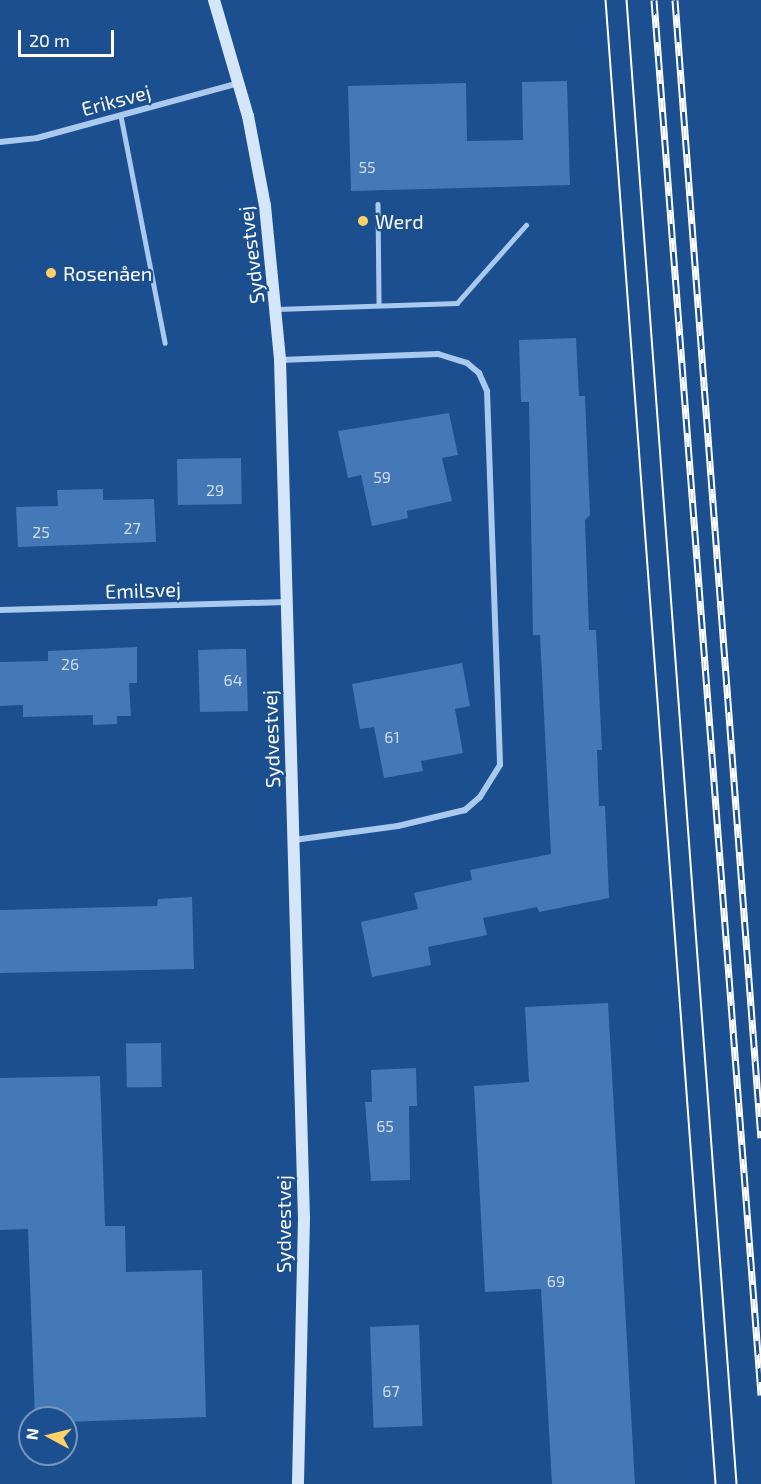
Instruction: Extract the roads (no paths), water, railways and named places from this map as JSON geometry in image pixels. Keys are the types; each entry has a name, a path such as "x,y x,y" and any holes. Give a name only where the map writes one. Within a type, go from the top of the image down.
{"street":[{"name":"Sydvestvej","path":"214,0 239,83 265,206 277,309 280,360 304,1218 298,1484"},
{"name":"Eriksvej","path":"0,142 37,138 239,83"},
{"path":"280,360 438,354 467,363 479,373 487,391 500,753 500,765 492,782 465,810 398,826 294,840"},
{"name":"Emilsvej","path":"0,610 287,602"}],"lane":[{"path":"121,116 165,343"},
{"path":"378,204 379,305"},
{"path":"277,309 457,303 526,225"}],"tram line":[{"path":"606,0 716,1484"},
{"path":"627,0 737,1484"}],"railway":[{"path":"654,0 761,1395"},
{"path":"675,0 761,1138"}],"place":[{"name":"Werd","path":"363,221"},
{"name":"Rosenåen","path":"51,273"}]}
